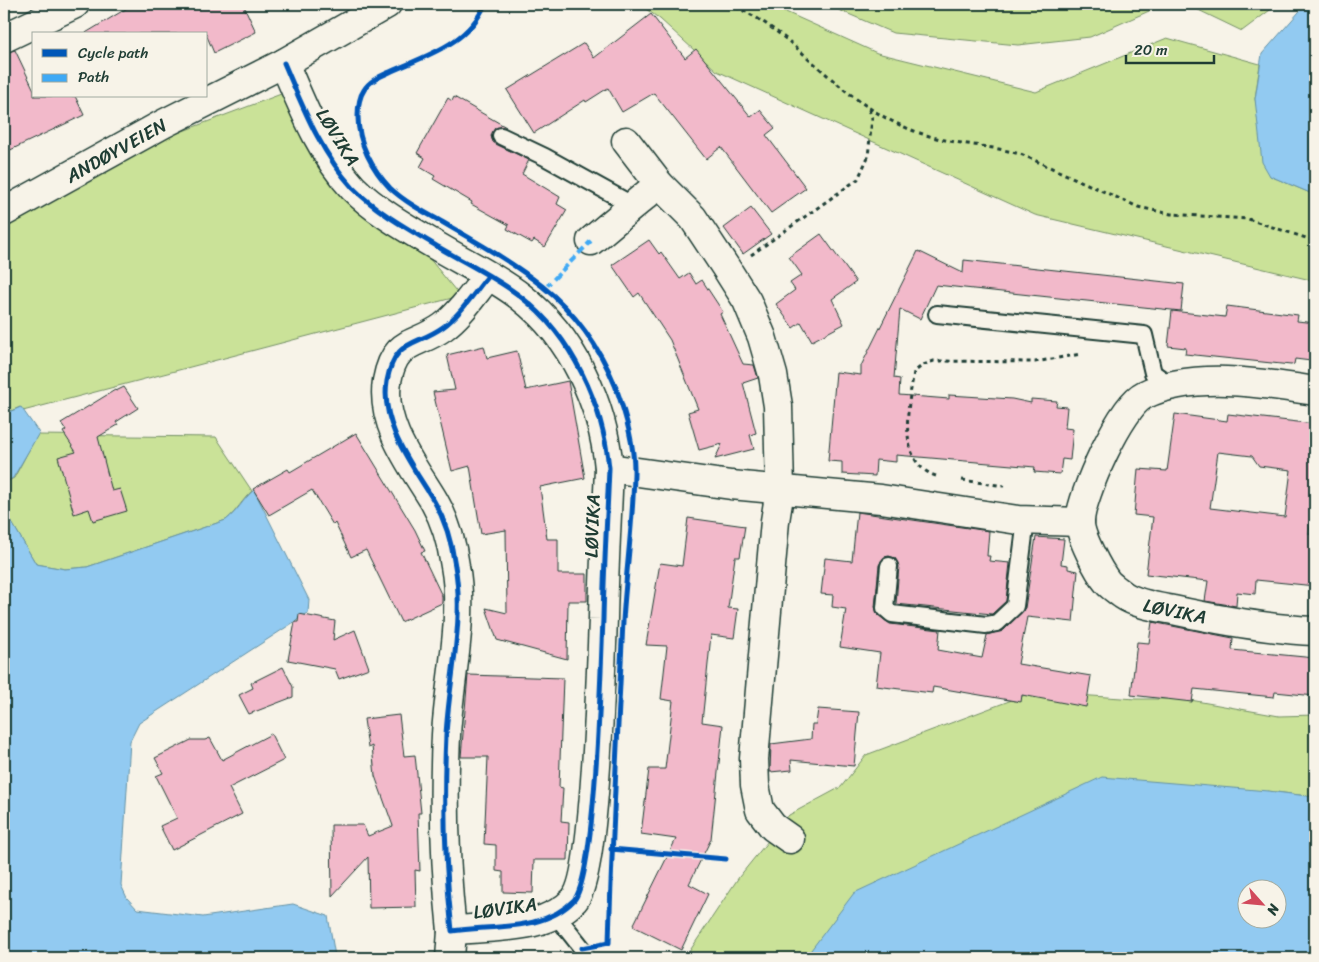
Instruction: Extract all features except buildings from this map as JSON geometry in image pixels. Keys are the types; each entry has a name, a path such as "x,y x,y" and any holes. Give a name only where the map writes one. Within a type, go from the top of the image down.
{"street":[{"path":"4,38 75,4"},
{"name":"ANDØYVEIEN","path":"4,212 163,124 284,63 387,4"},
{"name":"LØVIKA","path":"284,63 319,140 333,164 354,188 378,209 405,228 522,298 565,345 599,411 606,443 609,468 601,687 592,808 584,877 575,899 556,915 531,924 452,931"},
{"path":"626,141 659,184 693,218 747,301 762,337 773,375 778,406 780,490 775,521 754,759 755,785 760,810 773,828 790,839"},
{"path":"591,241 659,184"},
{"name":"LØVIKA","path":"450,958 452,931 446,879 446,735 458,616 458,580 453,552 435,502 394,432 387,404 387,381 393,361 401,348 443,327 460,311 488,276"},
{"path":"1080,522 1088,488 1113,434 1126,413 1141,396 1170,384 1220,381 1315,391"},
{"name":"LØVIKA","path":"609,468 780,490 881,498 1026,520 1080,522 1095,561 1108,583 1124,596 1150,605 1210,618 1315,631"}],"lane":[{"path":"501,136 545,157 634,206"},
{"path":"937,314 1144,336 1153,372 1170,384"},
{"path":"889,566 885,608 892,614 986,625 998,623 1015,606 1026,520"},
{"path":"556,915 582,948 586,958"}],"path":[{"path":"728,4 759,19 782,35 840,86 868,107 897,124 926,136 1004,149 1023,155 1105,194 1138,207 1171,214 1248,219 1315,241"},
{"path":"728,271 858,179 868,157 872,118 868,107"},
{"path":"945,478 924,472 917,464 908,444 914,372 923,365 941,361 1035,362 1084,354"},
{"path":"955,479 1004,486"}],"green space":[{"path":"639,4 768,4 877,53 1036,92 1167,38 1260,64 1255,99 1270,176 1315,195 1315,281 1035,215 717,71 660,19"},
{"path":"825,4 1165,4 1090,37 1018,45 893,33"},
{"path":"1186,4 1278,4 1242,31"},
{"path":"297,88 358,171 460,296 23,411 20,407 4,414 4,196 40,176 106,160"},
{"path":"37,435 216,437 252,491 226,520 87,567 65,569 36,564 4,509 4,483 14,478"},
{"path":"1033,692 1136,699 1185,699 1279,716 1315,715 1315,797 1268,791 811,950 805,958 685,958 739,877 789,815 841,787 866,755"}],"water":[{"path":"1306,4 1315,4 1315,195 1270,176 1262,162 1255,99 1262,54"},
{"path":"21,407 39,433 13,478 4,483 4,414"},
{"path":"254,490 309,600 308,613 139,723 130,741 121,885 127,898 137,909 203,917 293,904 328,916 335,956 331,958 4,958 4,509 36,564 65,569 87,567 226,520"},
{"path":"1102,777 1268,791 1315,797 1315,958 805,958 854,893"}],"marked path":[{"path":"545,288 591,241"}],"cycle path":[{"path":"485,4 469,29 458,38 433,53 384,75 369,84 360,99 359,127 360,136 367,155 377,173 390,188 415,206 518,268 565,307 585,331 602,357 615,385 626,417 633,452 634,474 623,621 609,943 582,948"},
{"path":"284,63 313,128 331,159 353,188 395,221 512,290 539,313 556,332 582,374 600,420 606,444 609,468 599,721 588,852 581,883 574,900 548,918 517,925 452,931 446,858 445,784 446,735 457,628 458,586 452,549 442,516 400,444 388,413 386,397 387,381 395,357 408,345 450,322 488,276"},
{"path":"611,849 726,859"}]}
